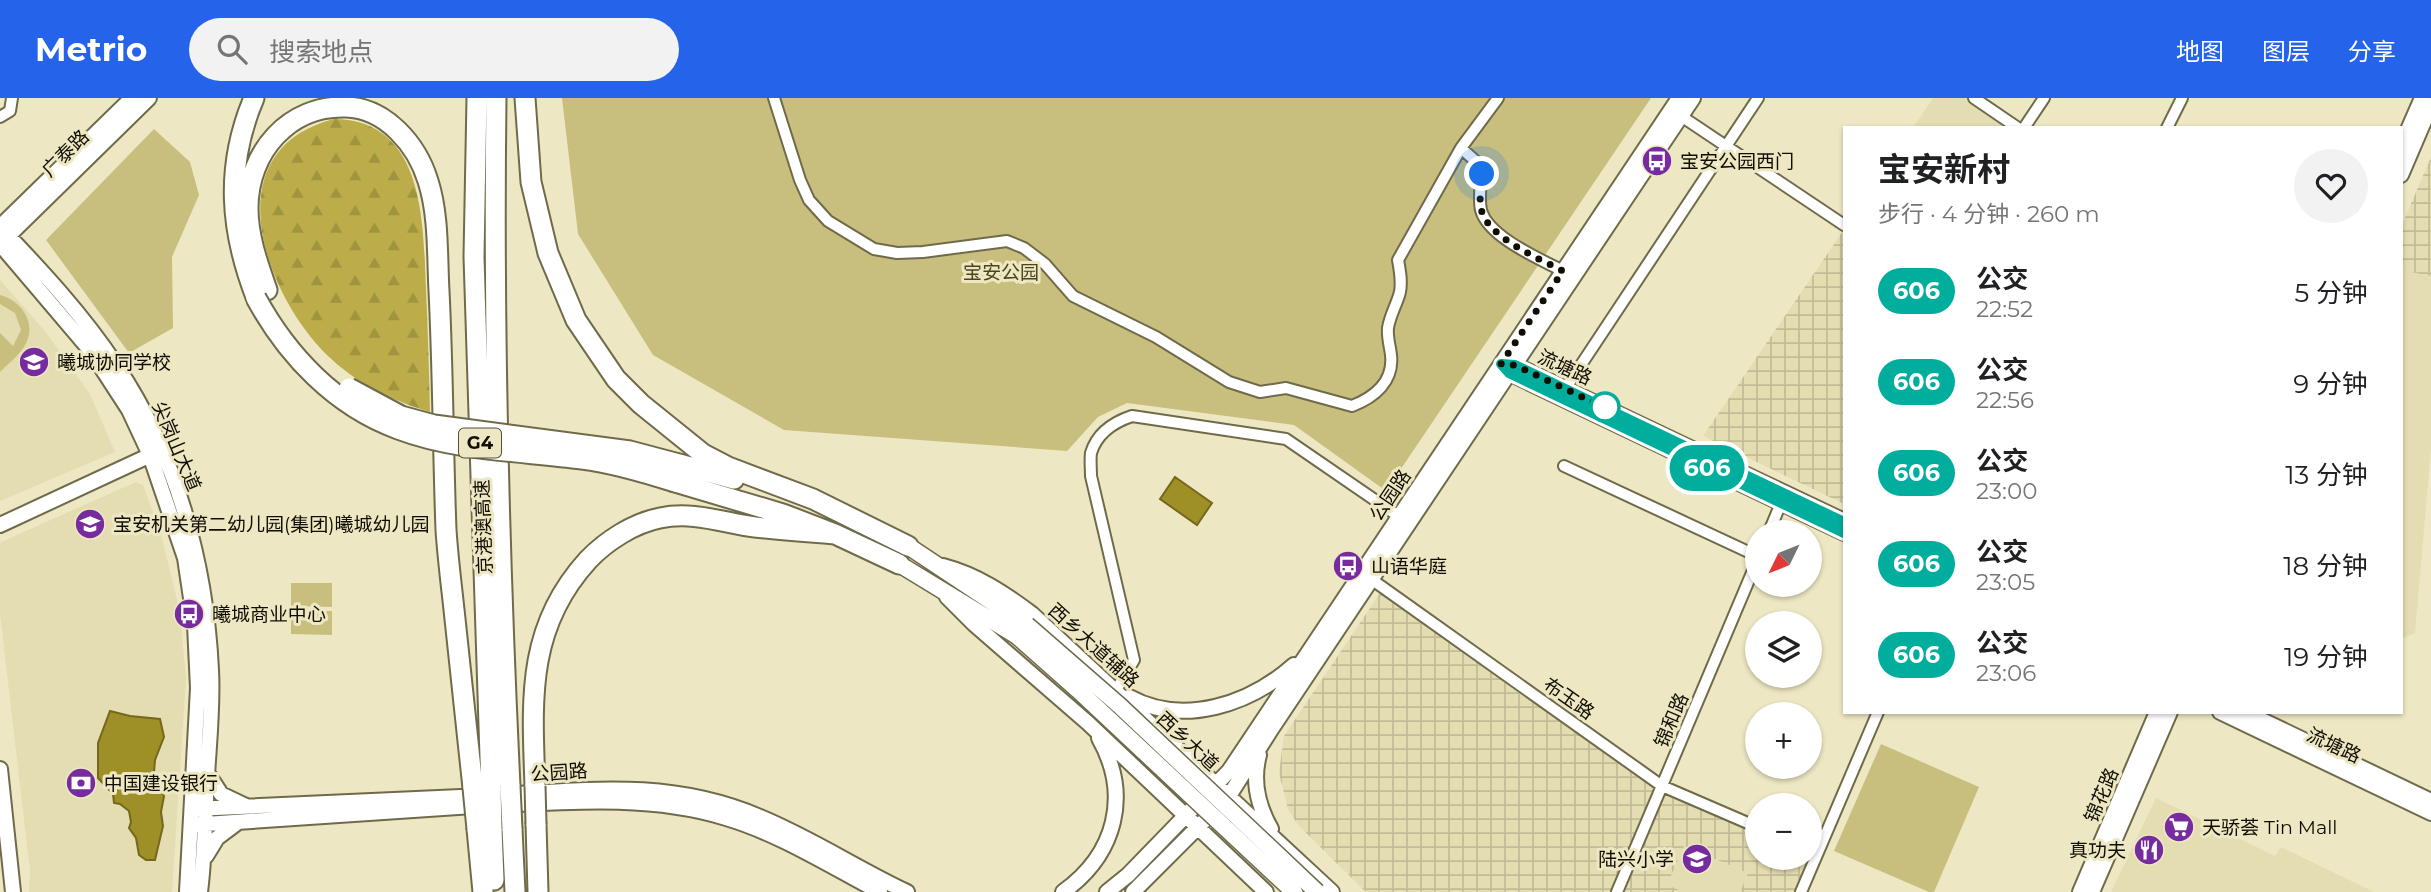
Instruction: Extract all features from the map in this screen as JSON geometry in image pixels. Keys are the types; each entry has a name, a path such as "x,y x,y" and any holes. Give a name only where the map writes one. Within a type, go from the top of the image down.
{"highway":[{"path":"254,98 245,118 237,149 234,195 237,241 261,294 299,342 343,385 401,416 434,425 630,451 677,473 835,534 899,564"},
{"name":"京港澳高速","path":"477,98 474,257 491,787"},
{"name":"京港澳高速","path":"491,787 504,653 494,257 496,98"},
{"path":"525,98 531,182 548,253 576,320 616,379 641,404 703,454 728,467 813,499 908,546"},
{"path":"261,294 250,236 248,208 255,166 265,147 279,130 295,120 311,112 332,107 369,111 385,119 400,134 422,166 433,204 441,343 446,533 491,787 494,829 483,892"},
{"path":"677,473 813,499"},
{"path":"538,892 533,721 541,643 557,600 574,575 613,539 660,518 690,516 753,527 835,534"},
{"name":"G4","path":"491,787 494,892"},
{"name":"G4","path":"494,829 515,892"}],"main road":[{"name":"广泰路","path":"2,238 132,98"},
{"name":"广泰路","path":"2,238 149,98"},
{"name":"公园路","path":"1508,367 1563,271 1679,98"},
{"name":"公园路","path":"1107,892 1128,875 1229,771 1693,98"},
{"path":"2403,141 2422,98"},
{"path":"2403,170 2431,105"},
{"name":"尖岗山大道","path":"2,238 63,297 116,365 140,405 156,453 185,558 192,599 198,688 198,817 204,860 200,892"},
{"name":"流塘路","path":"1508,367 1565,389 1843,522"},
{"name":"流塘路","path":"1508,367 1843,533"},
{"name":"尖岗山大道","path":"156,453 192,537 206,607 212,673 208,772 187,892"},
{"path":"0,525 156,453"},
{"name":"公园路","path":"1133,892 1228,796 1371,579 1404,520"},
{"path":"908,546 938,565 1022,631"},
{"path":"899,564 1022,631"},
{"name":"西乡大道辅路","path":"938,565 961,571 1008,596 1058,637 1332,892"},
{"path":"934,583 974,624 1088,723 1267,892"},
{"name":"西乡大道","path":"1022,631 1051,664 1294,892"},
{"name":"西乡大道","path":"1022,631 1120,706 1317,892"},
{"path":"1116,690 1154,708 1174,711 1217,708 1265,687 1308,653"},
{"name":"锦花路","path":"2080,892 2156,714"},
{"name":"锦花路","path":"2092,892 2169,714"},
{"name":"流塘路","path":"2224,714 2431,813"},
{"name":"流塘路","path":"2249,714 2431,801"},
{"path":"1063,892 1085,873 1102,850 1111,830 1116,807 1117,788 1108,754 1088,723"},
{"path":"1118,751 1129,757 1146,755 1156,742 1152,724"},
{"path":"1262,743 1257,764 1259,802 1273,833 1289,852 1269,864 1264,877 1267,892"},
{"path":"0,769 13,892"},
{"path":"208,772 221,794 248,807"},
{"name":"公园路","path":"198,817 248,807 591,788 650,790 714,801 760,817 907,892"},
{"name":"公园路","path":"198,817 239,822 554,802 657,805 705,812 746,825 789,844 880,892"},
{"path":"204,860 216,838 239,822"}],"street":[{"path":"0,117 10,111 12,98"},
{"path":"774,98 809,200 828,221 874,249 897,253 923,252 1007,242 1024,248 1045,264 1073,296 1156,337 1229,382 1260,392 1286,388 1352,406 1377,392 1391,374 1387,334 1401,281 1398,260 1461,148 1497,98"},
{"path":"1565,389 1758,98"},
{"path":"1974,98 2015,126"},
{"path":"2025,126 2044,98"},
{"path":"2168,126 2182,98"},
{"path":"1681,116 1843,224"},
{"path":"1461,148 1481,166 1481,209 1490,225 1510,242 1563,271"},
{"path":"1116,690 1134,660 1091,476 1091,453 1103,433 1116,421 1132,416 1286,439 1404,520"},
{"path":"1564,466 1745,553"},
{"path":"1774,520 1781,503"},
{"name":"布玉路","path":"1371,579 1662,786 1745,822"},
{"name":"锦和路","path":"1617,892 1745,588"},
{"path":"1822,834 1877,714"},
{"path":"1801,892 1808,870"}],"shaded area":[{"path":"1933,98 1965,98 2006,126 1914,126"},
{"path":"2431,157 2431,276 2403,270 2403,222"},
{"path":"1843,231 1843,504 1703,436"},
{"path":"2403,270 2431,276 2431,448 2415,633 2403,638"},
{"name":"曦城协同学校","path":"0,280 45,331 90,394 115,452 0,501"},
{"path":"1175,477 1212,503 1197,525 1160,499"},
{"name":"曦城商业中心","path":"136,482 143,485 161,534 180,612 186,679 172,892 29,892 30,871 0,614 0,545 1,542"},
{"path":"1380,593 1655,788 1610,892 1366,892 1298,825 1288,809 1279,773 1284,736"},
{"path":"110,711 160,719 164,737 155,760 154,772 164,796 161,812 163,826 155,860 146,860 139,855 136,838 129,828 129,811 114,803 113,794 98,778 98,743"},
{"path":"1665,794 1745,828 1745,870 1804,870 1794,892 1740,892 1748,873 1684,846 1667,885 1684,892 1623,892"},
{"name":"天骄荟 Tin Mall","path":"2156,798 2275,856 2281,847 2374,892 2111,892"},
{"name":"陆兴小学","path":"1683,846 1748,873 1740,892 1684,892 1667,885"}],"green space":[{"name":"宝安公园","path":"562,98 1651,98 1386,491 1294,425 1127,403 1098,417 1067,451 784,430 653,355 578,234"},
{"path":"334,119 364,124 386,137 402,156 413,179 423,234 430,412 376,390 351,375 328,356 305,329 285,297 270,262 261,226 262,191 273,160 296,136"},
{"path":"154,129 190,162 199,195 172,257 173,328 129,353 46,240"},
{"path":"0,295 21,308 29,322 29,330 24,347 0,372 0,333 13,346 21,330 15,313 0,304"},
{"path":"291,583 332,583 332,607 291,606"},
{"path":"291,611 332,611 332,635 291,634"},
{"path":"1881,744 1979,787 1934,892 1834,851"}],"bus line":[{"name":"606","path":"1843,522 1515,365 1501,364 1509,373 1843,533"}],"place":[{"name":"宝安公园西门","path":"1657,161"},
{"name":"曦城协同学校","path":"34,362"},
{"name":"宝安机关第二幼儿园(集团)曦城幼儿园","path":"90,524"},
{"name":"山语华庭","path":"1348,566"},
{"name":"曦城商业中心","path":"189,614"},
{"name":"中国建设银行","path":"81,783"},
{"name":"天骄荟 Tin Mall","path":"2179,827"},
{"name":"真功夫","path":"2149,850"},
{"name":"陆兴小学","path":"1697,859"}],"route":[{"path":"1482,174 1481,209 1495,231 1563,271 1501,364 1515,365 1612,411 1605,407"}]}
